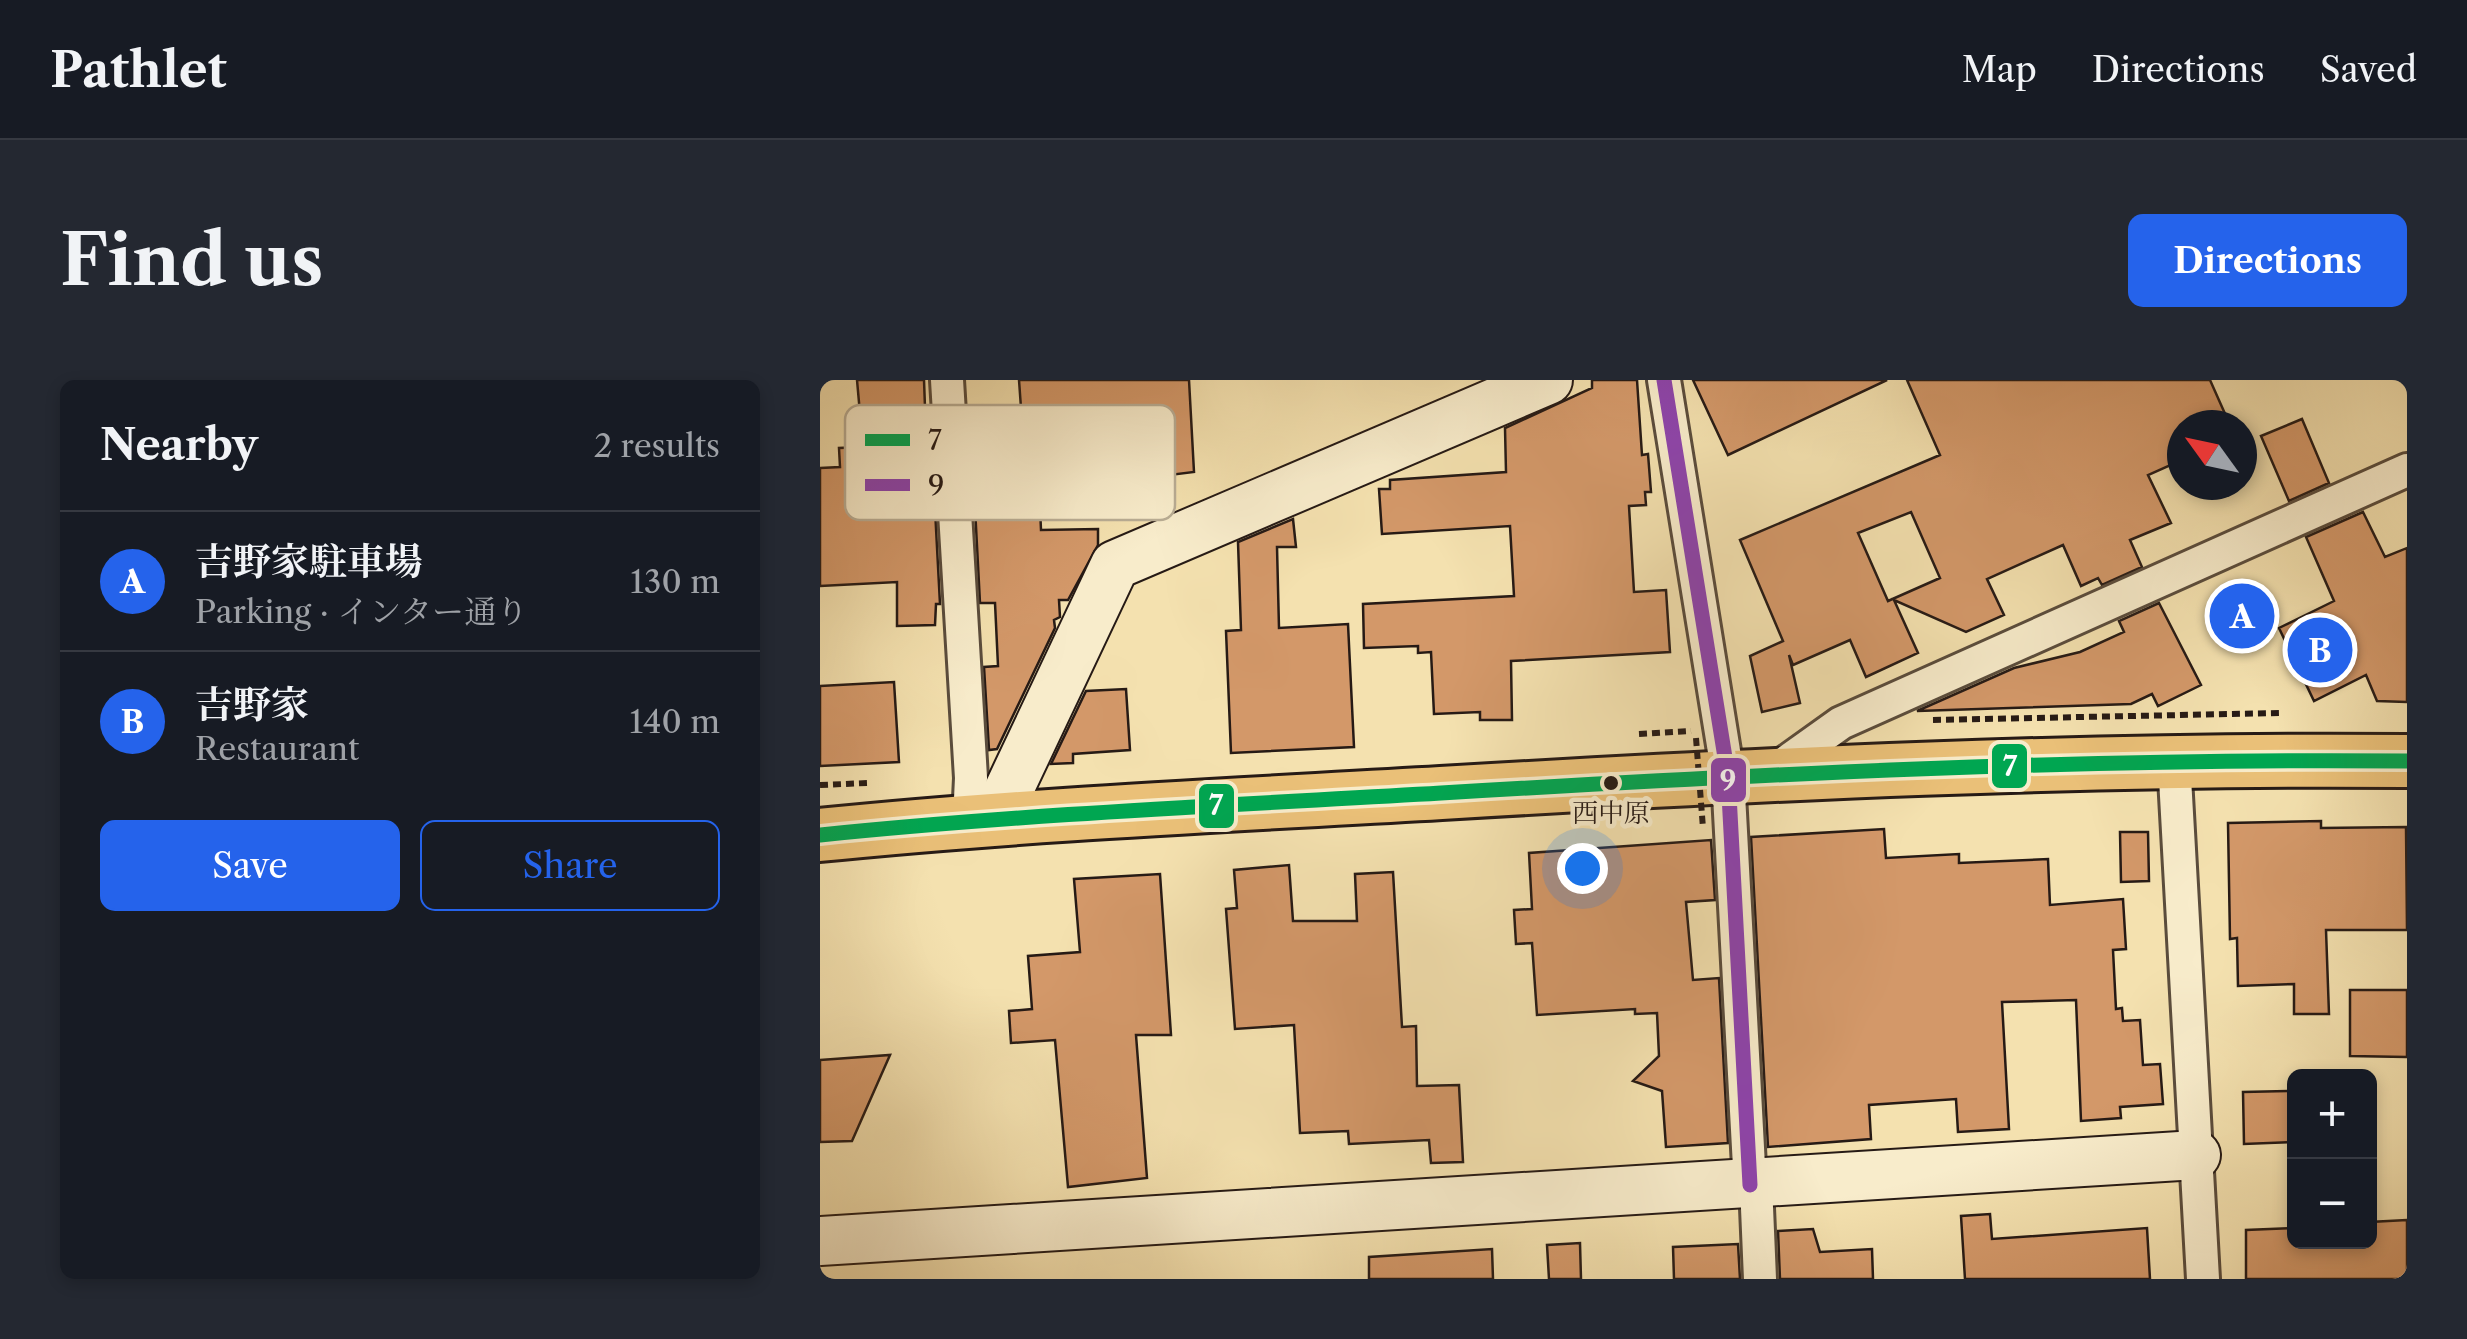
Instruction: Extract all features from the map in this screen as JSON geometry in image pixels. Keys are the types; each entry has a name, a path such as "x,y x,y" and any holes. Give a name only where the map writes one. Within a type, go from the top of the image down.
{"main road":[{"path":"820,836 982,820 1731,763 2407,761"}],"street":[{"path":"947,380 949,405"},
{"path":"982,820 1115,565 1548,380"},
{"path":"1664,380 1731,763 1760,1279"},
{"path":"1731,763 1841,723 2407,470"},
{"path":"955,520 971,778 982,820"},
{"path":"2174,760 2203,1279"},
{"path":"820,1241 2196,1156"}],"path":[{"path":"1703,828 1731,763"}],"building":[{"path":"857,380 924,380 925,405 859,405"},
{"path":"1019,380 1189,380 1194,472 1175,474 1175,405 1021,405"},
{"path":"1592,380 1637,380 1642,455 1648,454 1651,492 1645,492 1646,505 1629,506 1634,592 1666,590 1670,652 1511,661 1512,720 1480,720 1480,712 1434,714 1431,652 1418,653 1418,646 1364,648 1363,604 1514,596 1510,526 1382,534 1379,489 1390,489 1390,480 1506,472 1505,428 1592,388"},
{"path":"1693,380 1887,380 1728,455"},
{"path":"1907,380 2210,380 2223,410 2167,410 2167,467 2148,475 2171,523 2130,540 2142,567 2102,585 2098,578 2081,586 2063,545 1987,579 2004,615 1966,632 1894,600 1918,653 1866,677 1850,640 1793,665 1789,655 1800,703 1762,712 1750,656 1783,641 1740,540 1940,455","holes":["1911,512 1940,578 1888,601 1858,533"]},
{"path":"2302,419 2329,483 2289,501 2261,436"},
{"path":"839,448 845,448 845,520 936,520 940,604 936,604 935,625 897,626 897,582 820,586 820,468 840,467"},
{"path":"2363,512 2385,557 2407,548 2407,702 2377,701 2366,675 2314,701 2279,628 2334,601 2306,537"},
{"path":"1293,519 1296,547 1277,547 1279,628 1348,624 1354,747 1231,753 1226,631 1241,630 1238,542"},
{"path":"976,520 1041,520 1041,530 1098,529 1098,545 1068,600 1059,600 1060,617 1054,620 1055,628 997,749 989,750 984,667 998,666 995,603 980,603"},
{"path":"2159,603 2201,685 2158,706 2152,694 2131,704 1917,711 2014,668 2080,652 2124,632 2119,621"},
{"path":"894,682 899,762 820,766 820,686"},
{"path":"1126,689 1130,750 1073,754 1073,763 1051,764 1086,691"},
{"path":"2321,821 2321,828 2406,827 2407,930 2326,930 2329,1014 2294,1014 2294,984 2238,986 2237,938 2230,939 2228,823"},
{"path":"1884,829 1886,858 1959,854 1959,863 2048,859 2050,905 2123,899 2126,949 2113,950 2116,1009 2122,1008 2123,1021 2140,1020 2143,1065 2160,1064 2163,1104 2120,1107 2121,1118 2081,1121 2076,1000 2002,1002 2009,1129 1958,1132 1956,1099 1869,1105 1871,1139 1768,1147 1751,837"},
{"path":"2120,832 2148,832 2149,881 2121,882"},
{"path":"1711,840 1715,900 1686,902 1693,980 1719,978 1728,1143 1666,1147 1662,1091 1633,1081 1659,1056 1657,1013 1635,1014 1635,1009 1537,1015 1532,943 1516,944 1514,910 1532,909 1529,853"},
{"path":"1289,865 1293,921 1357,921 1355,874 1393,872 1402,1027 1416,1026 1417,1086 1459,1085 1463,1162 1431,1163 1429,1140 1349,1144 1348,1131 1300,1133 1294,1025 1235,1029 1226,909 1237,908 1234,870"},
{"path":"1160,874 1171,1035 1136,1035 1147,1178 1068,1187 1055,1040 1011,1043 1009,1011 1032,1009 1028,956 1080,952 1074,879"},
{"path":"2350,990 2407,990 2407,1057 2350,1056"},
{"path":"890,1055 852,1141 820,1142 820,1060"},
{"path":"2287,1091 2287,1142 2244,1144 2243,1092"},
{"path":"1990,1214 1992,1239 2147,1228 2150,1279 1965,1279 1961,1216"},
{"path":"2407,1220 2407,1279 2246,1279 2246,1230 2287,1228 2287,1249 2377,1249 2377,1222"},
{"path":"1813,1229 1820,1252 1872,1249 1873,1279 1780,1279 1778,1231"},
{"path":"1580,1243 1581,1279 1549,1279 1547,1245"},
{"path":"1738,1244 1740,1279 1674,1279 1673,1247"},
{"path":"1492,1249 1493,1279 1369,1279 1369,1257"}],"transit line":[{"name":"9","path":"1664,380 1728,776 1750,1185"},
{"name":"7","path":"820,835 1130,811 1803,774 2166,762 2407,761"}],"place":[{"name":"吉野家駐車場","path":"2242,616"},
{"name":"吉野家","path":"2320,650"},
{"name":"西中原","path":"1611,783"}]}
